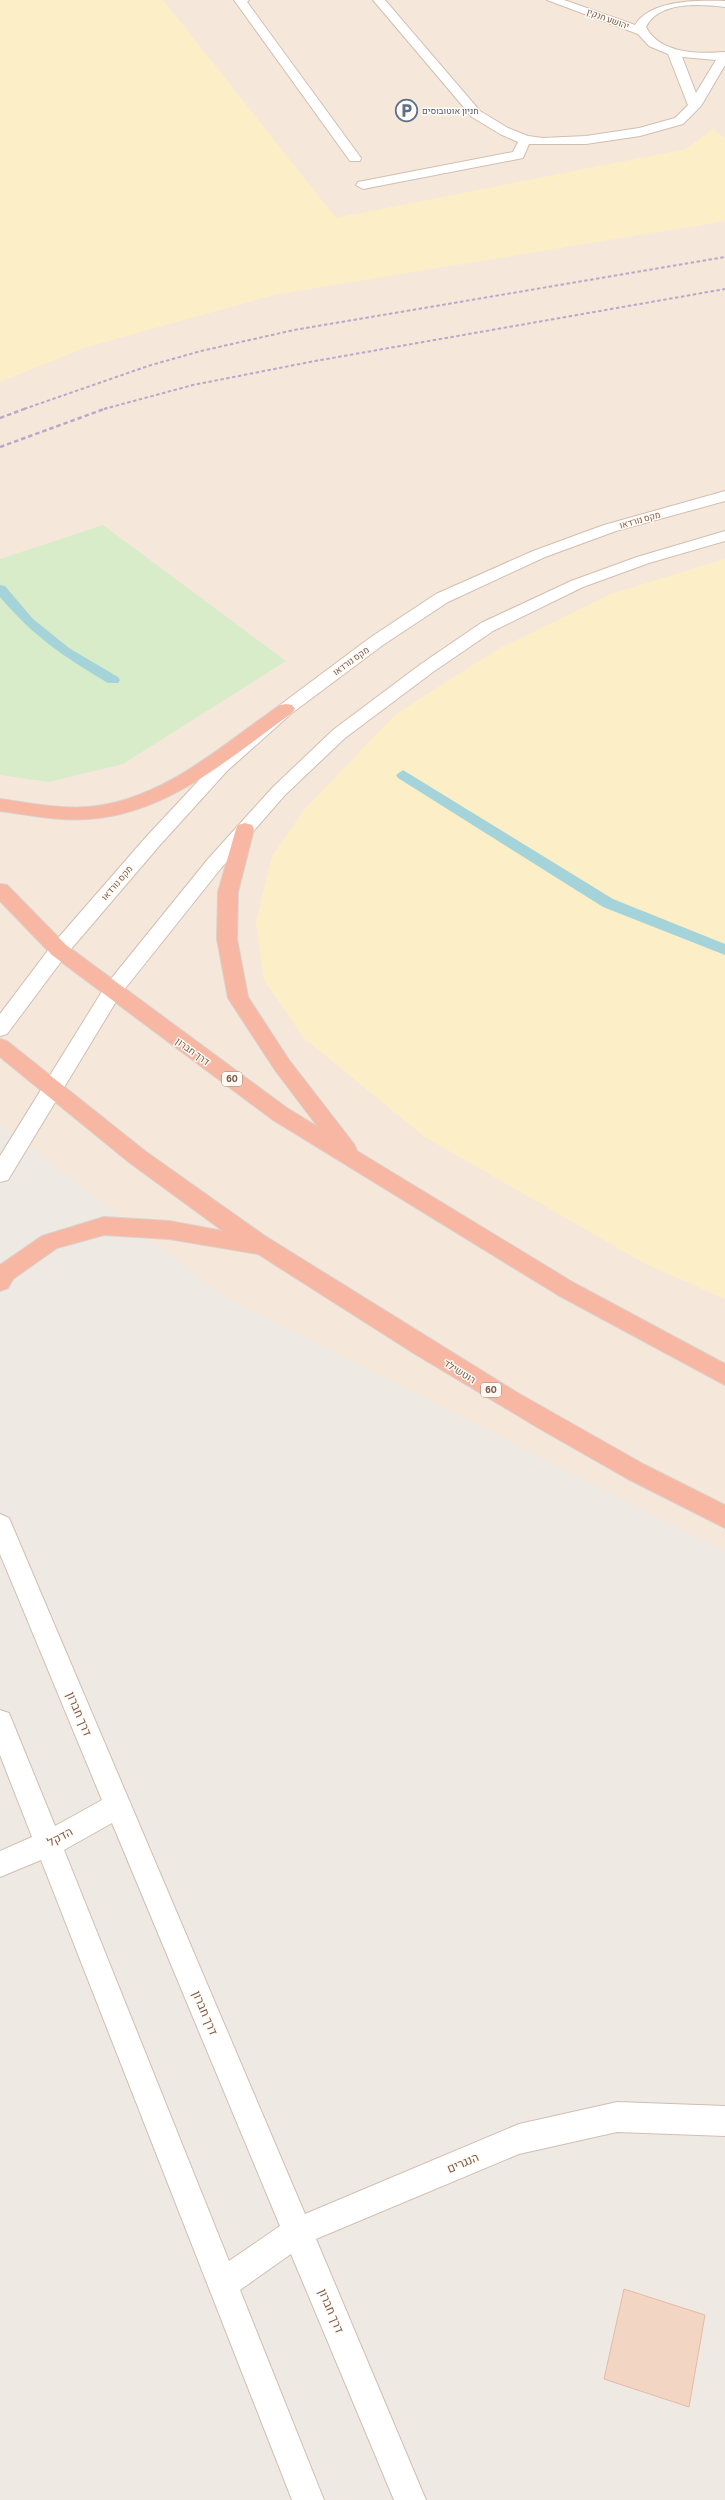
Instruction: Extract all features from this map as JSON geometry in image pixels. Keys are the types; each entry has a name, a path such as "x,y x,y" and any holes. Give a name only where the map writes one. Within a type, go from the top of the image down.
{"highway":[{"path":"0,805 48,812 88,813 131,805 175,787 286,708"},
{"path":"245,829 228,892 227,940 238,998 282,1065 356,1162"},
{"name":"דרך חברון","path":"0,890 59,950 280,1114 356,1162"},
{"name":"60","path":"0,1046 53,1091 186,1192 266,1246"},
{"name":"60","path":"356,1162 566,1289 725,1375"},
{"path":"0,1282 5,1273 50,1242 104,1226 169,1230 266,1246"},
{"name":"רוטשילד","path":"266,1246 484,1386 648,1479 725,1517"}],"street":[{"path":"243,0 240,0 354,158"},
{"path":"379,0 476,114 504,131 525,140 543,142 586,140 640,132 679,121 695,106 725,56"},
{"name":"יהושע חנקין","path":"553,0 642,31"},
{"path":"649,0 676,3 697,2 725,4"},
{"path":"676,3 648,14 641,22 642,31 652,42 673,51 699,56 725,56"},
{"path":"673,51 695,106"},
{"path":"363,185 518,155 525,140"},
{"name":"מקס נורדאו","path":"59,950 153,841 221,767 286,708 377,641 442,598 539,554 610,528 725,496"},
{"path":"0,1174 53,1091 113,990 214,863 279,791 339,734 427,668 487,627 577,584 643,560 725,536"},
{"path":"0,1029 59,950"},
{"name":"דרך חברון","path":"0,1525 410,2500"},
{"path":"0,1722 308,2500"},
{"name":"הדקל","path":"0,1864 48,1844 118,1806"},
{"name":"הנגרים","path":"223,2284 297,2232 519,2140 617,2117 716,2119 725,2121"}],"shaded area":[{"path":"0,0 725,0 725,2500 0,2500"},
{"path":"0,1124 225,1297 725,1551 725,2500 0,2500"}],"green space":[{"path":"103,525 286,661 123,764 49,782 0,775 0,559"}],"sand":[{"path":"0,0 163,0 336,218 686,149 713,129 725,138 725,221 273,295 87,347 0,382"},
{"path":"725,559 725,1299 644,1263 425,1137 304,1038 264,980 256,923 272,856 304,810 396,714 498,649 611,594"}],"building":[{"path":"624,2289 705,2315 689,2407 604,2379"}],"waterway":[{"path":"0,589 28,622 64,651 113,680"},
{"path":"403,775 608,903 725,950"}],"railway":[{"path":"24,409 148,366 201,351 294,330 725,257"},
{"path":"105,409 193,385 315,361 725,289"},
{"path":"0,418 27,408"},
{"path":"0,447 105,409"}],"place":[{"name":"חניון אוטובוסים","path":"407,111"}]}
